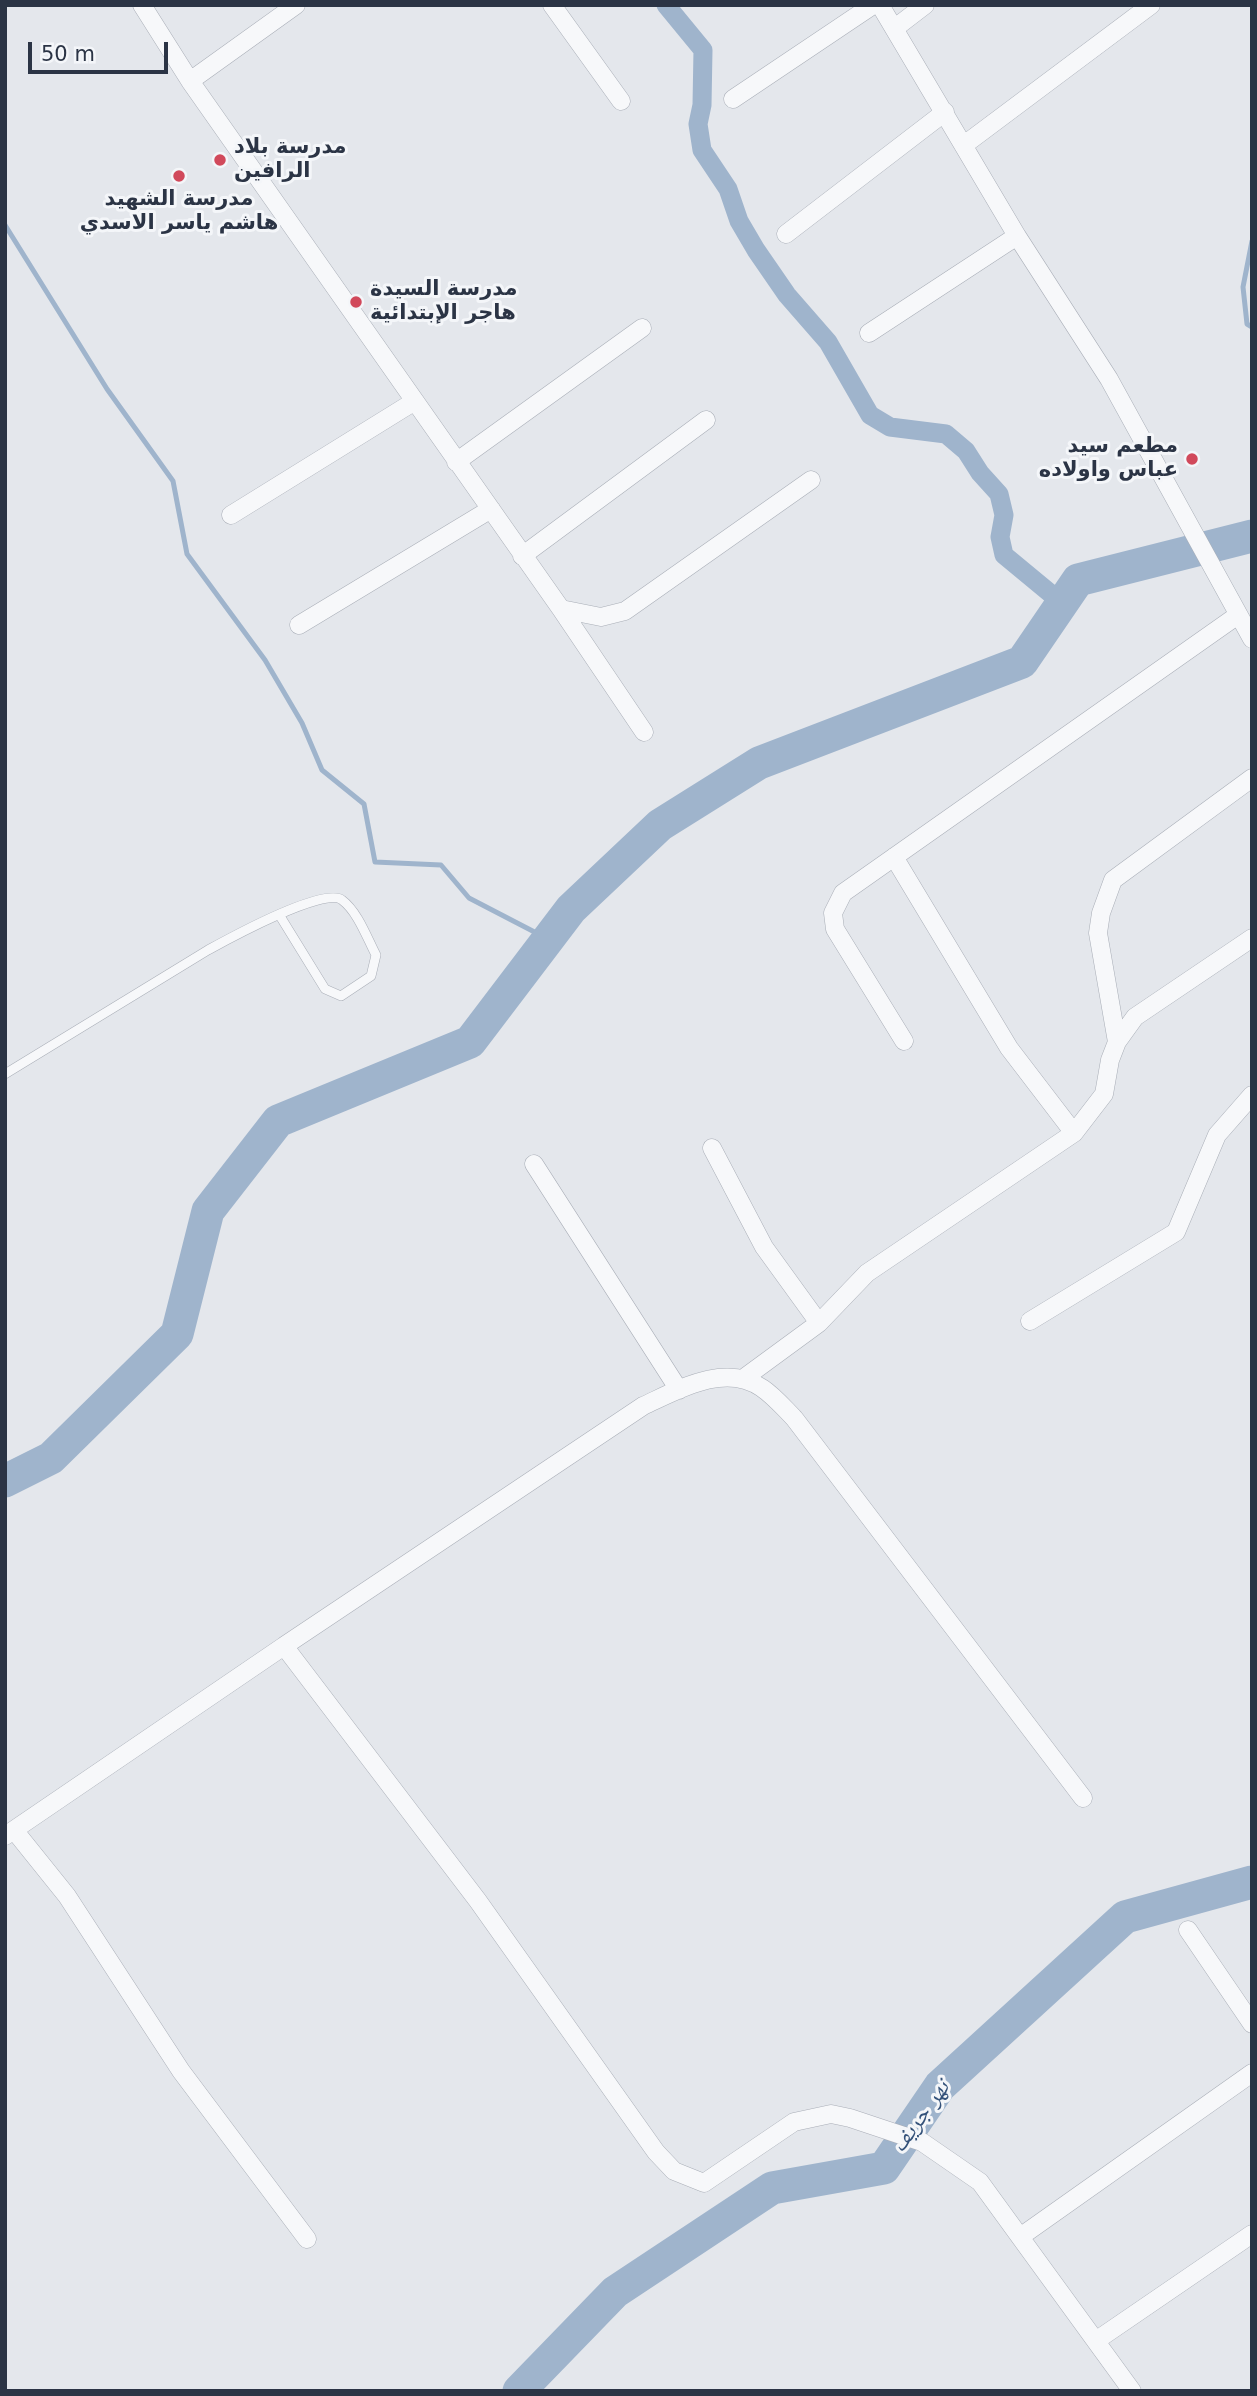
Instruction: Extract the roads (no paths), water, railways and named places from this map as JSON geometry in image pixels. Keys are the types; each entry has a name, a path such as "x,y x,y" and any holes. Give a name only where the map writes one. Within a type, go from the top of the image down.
{"street":[{"path":"142,5 190,81 561,609 644,732"},
{"path":"190,81 296,5"},
{"path":"552,5 621,101"},
{"path":"733,99 873,5"},
{"path":"880,5 1017,236 1109,379 1187,526 1252,639"},
{"path":"895,28 925,5"},
{"path":"964,145 1151,5"},
{"path":"786,234 945,112"},
{"path":"869,333 1017,236"},
{"path":"456,463 642,328"},
{"path":"231,516 415,401"},
{"path":"522,556 706,420"},
{"path":"561,609 601,617 625,611 811,480"},
{"path":"299,625 491,509"},
{"path":"904,1041 835,929 833,913 843,893 1238,615"},
{"path":"1117,1042 1098,933 1101,913 1113,880 1252,778"},
{"path":"894,857 1009,1048 1074,1133"},
{"path":"744,1378 819,1323 867,1273 1074,1133 1104,1094 1110,1060 1117,1042 1135,1017 1252,938"},
{"path":"1030,1321 1176,1232 1217,1135 1252,1095"},
{"path":"712,1147 764,1247 819,1323"},
{"path":"534,1164 679,1390"},
{"path":"307,2239 181,2071 67,1896 9,1833 643,1406 679,1390 723,1377 744,1378 762,1388 794,1418 1083,1798"},
{"path":"284,1646 478,1901 656,2152 674,2171 704,2183 794,2122 831,2114 922,2142 980,2182 1132,2391"},
{"path":"1188,1930 1252,2024"},
{"path":"1020,2237 1252,2073"},
{"path":"1097,2340 1252,2234"}],"lane":[{"path":"5,1074 208,950 280,916 330,896 341,898 353,913 376,955 370,976 341,996 325,989 280,916"}],"waterway":[{"path":"666,5 703,50 702,105 698,124 702,150 728,189 739,221 756,250 787,295 828,342 870,415 890,427 946,434 966,451 980,473 999,494 1004,515 1000,537 1004,555 1062,603"},
{"path":"5,225 107,389 173,481 187,554 265,660 302,723 322,770 364,804 375,862 441,865 469,898 548,939"},
{"path":"1252,241 1243,287 1247,324 1252,327"},
{"path":"5,1481 51,1458 177,1334 208,1211 278,1121 470,1042 571,909 660,825 759,763 1022,662 1078,580 1252,536"},
{"name":"نهر جريف","path":"519,2391 615,2292 772,2188 884,2168 940,2086 1125,1917 1252,1882"}],"place":[{"name":"مدرسة بلاد الرافين","path":"220,160"},
{"name":"مدرسة الشهيد هاشم ياسر الاسدي","path":"179,176"},
{"name":"مدرسة السيدة هاجر الإبتدائية","path":"356,302"},
{"name":"مطعم سيد عباس واولاده","path":"1192,459"}]}
